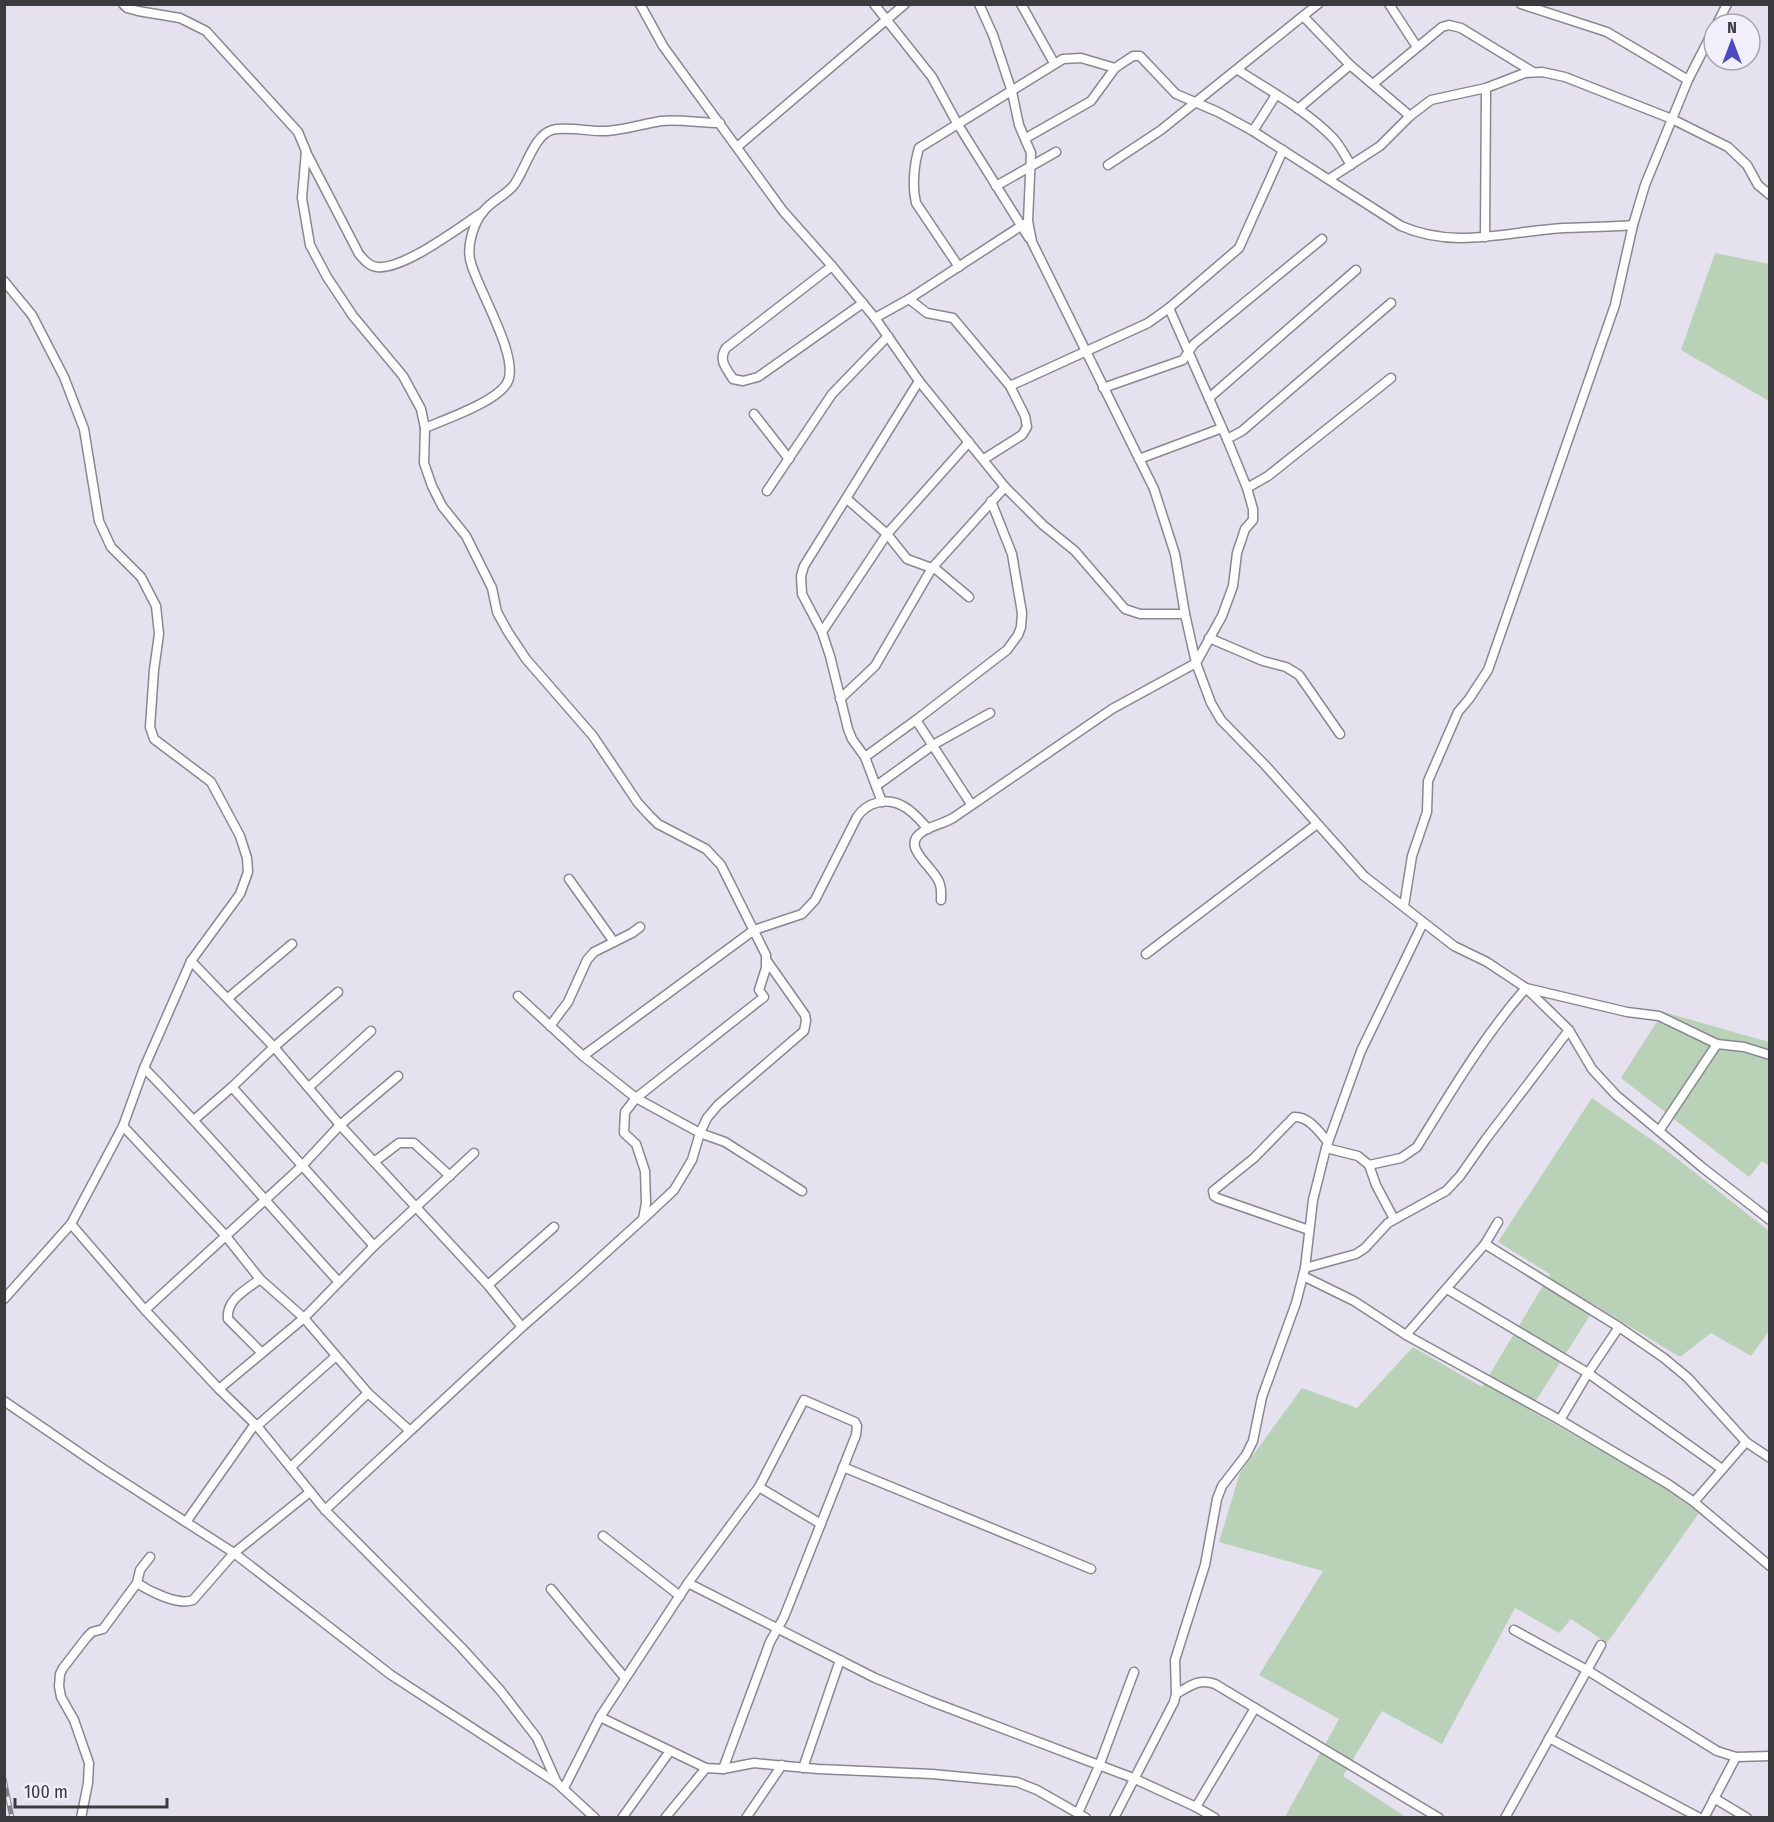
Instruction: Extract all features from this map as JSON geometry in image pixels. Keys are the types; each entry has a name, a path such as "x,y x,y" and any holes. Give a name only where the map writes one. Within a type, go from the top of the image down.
{"street":[{"path":"123,4 127,8 138,11 180,18 206,31 298,132 358,254 366,263 374,267 387,267 406,261 483,212 514,185 534,147 552,130 612,131 662,121 720,123"},
{"path":"640,4 663,46 783,212 875,318 919,381 951,417 1005,487 1043,525 1075,551 1125,609 1140,614 1185,614"},
{"path":"874,4 932,77 996,186 1025,223 1032,242 1160,506 1175,554 1196,663 1208,696 1221,720 1265,765 1364,876 1454,946 1487,962 1526,988 1569,1030 1592,1069 1605,1083 1659,1131 1770,1220"},
{"path":"737,147 905,4"},
{"path":"875,318 909,299 1025,223 1032,166 1031,153 1019,124 1012,92 993,35 979,4"},
{"path":"1021,4 1054,63"},
{"path":"1108,165 1161,130 1318,4"},
{"path":"1389,4 1418,47"},
{"path":"1521,4 1607,33 1688,80"},
{"path":"1303,16 1350,65 1410,116"},
{"path":"1373,84 1445,25 1453,25 1533,72"},
{"path":"1404,906 1412,856 1427,812 1428,781 1454,720 1488,670 1615,305 1633,225 1646,185 1688,80 1702,53"},
{"path":"1026,138 1091,101 1115,68 1133,56 1140,56 1176,94 1218,112 1253,131 1401,226 1418,233 1453,239 1564,228 1633,225"},
{"path":"959,267 920,209 914,191 915,163 919,148 1063,59 1081,58 1115,68"},
{"path":"1298,109 1350,65"},
{"path":"1238,70 1298,109 1333,138 1351,165"},
{"path":"1329,179 1380,146 1410,116 1431,100 1486,88 1533,72 1552,73 1565,77 1672,119 1728,147 1747,165 1758,184 1770,195"},
{"path":"1485,237 1486,88"},
{"path":"1253,131 1276,95"},
{"path":"1010,386 1148,323 1239,248 1283,150"},
{"path":"306,151 302,198 310,245 327,277 353,316 403,376 421,409 425,428 423,454 432,486 442,506 466,536 492,588 497,612 526,659 593,736 649,815 658,824 706,849 721,865 767,961 805,1015 806,1027 718,1105 707,1119 692,1160 674,1190 408,1430 325,1510"},
{"path":"996,186 1056,153"},
{"path":"425,428 471,409 500,392 509,381 510,367 504,342 470,262 469,245 483,212"},
{"path":"1103,388 1183,360 1194,344 1322,239"},
{"path":"832,266 726,348 722,362 733,379 743,381 758,376 862,303"},
{"path":"1209,398 1356,270"},
{"path":"4,281 32,315 64,377 84,429 99,521 111,547 141,577 156,606 159,634 150,728 154,739 211,782 240,836 247,858 248,872 240,894 191,961 144,1068 123,1126 71,1224 4,1299"},
{"path":"909,299 927,313 953,318 1010,386 1026,416 1027,427 1022,435 984,459"},
{"path":"1227,439 1242,431 1391,303"},
{"path":"941,900 940,882 917,854 915,848 917,837 928,829 946,822 1112,709 1196,663 1222,616 1233,586 1237,553 1245,529 1253,520 1253,509 1248,488 1169,308"},
{"path":"767,491 832,394 888,336"},
{"path":"1248,488 1268,476 1391,378"},
{"path":"882,802 865,757 852,739 822,632 802,594 801,576 804,566 919,381"},
{"path":"753,414 789,459"},
{"path":"1139,459 1222,428"},
{"path":"822,632 887,534 969,442"},
{"path":"840,699 875,666 932,568 1005,487"},
{"path":"847,499 887,534 907,559 932,568 969,597"},
{"path":"865,757 1006,650 1018,635 1022,613 1012,554 992,501"},
{"path":"1209,638 1263,661 1286,667 1299,675 1340,734"},
{"path":"876,786 933,745 990,713"},
{"path":"916,720 971,804"},
{"path":"583,1056 754,930 802,914 809,909 862,810 882,802 902,805 928,829"},
{"path":"1146,954 1317,824"},
{"path":"569,879 614,942"},
{"path":"1114,1818 1174,1702 1176,1694 1175,1660 1205,1566 1217,1498 1222,1486 1246,1455 1253,1441 1262,1397 1296,1303 1304,1272 1313,1200 1327,1145 1361,1051 1423,923"},
{"path":"550,1026 568,1002 586,960 594,952 640,927"},
{"path":"228,998 292,944"},
{"path":"191,961 274,1047 415,1209 488,1285 522,1327"},
{"path":"643,1219 646,1203 645,1171 636,1144 624,1133 625,1112 636,1098 764,997 759,990 767,961"},
{"path":"1526,988 1627,1012 1659,1016 1717,1044 1744,1047 1770,1055"},
{"path":"1369,1165 1401,1158 1417,1147 1479,1047 1526,988"},
{"path":"195,1119 338,992"},
{"path":"518,996 583,1056 636,1098 700,1133 725,1142 802,1191"},
{"path":"1304,1272 1356,1254 1365,1248 1384,1227 1437,1197 1453,1185 1569,1030"},
{"path":"309,1087 371,1031"},
{"path":"1659,1131 1717,1044"},
{"path":"144,1068 195,1119 265,1201 339,1281"},
{"path":"146,1310 301,1167 340,1125 398,1076"},
{"path":"232,1087 301,1167 374,1246"},
{"path":"1309,1230 1217,1198 1213,1191 1254,1158 1294,1117 1300,1117 1310,1123 1327,1145 1358,1156 1369,1165 1376,1185 1394,1220"},
{"path":"123,1126 225,1235 260,1279 304,1318 368,1393 408,1430"},
{"path":"374,1162 399,1143 414,1143 450,1176"},
{"path":"219,1389 304,1318 374,1246 474,1153"},
{"path":"1406,1335 1485,1244 1498,1222"},
{"path":"71,1224 146,1310 219,1389 256,1425 325,1510 461,1647 500,1690 537,1738 561,1785"},
{"path":"488,1285 554,1227"},
{"path":"1485,1244 1619,1327 1664,1358 1688,1378 1746,1442 1770,1458"},
{"path":"1304,1272 1406,1335 1560,1420 1668,1484 1694,1502 1770,1566"},
{"path":"260,1279 230,1303 227,1314 228,1319 261,1352"},
{"path":"1447,1288 1588,1373 1722,1469"},
{"path":"1560,1420 1619,1327"},
{"path":"186,1522 256,1425 335,1357"},
{"path":"291,1467 368,1393"},
{"path":"561,1785 600,1717 688,1583 759,1487 804,1400 855,1422 856,1435 778,1628 770,1642 723,1769"},
{"path":"4,1401 102,1468 234,1553 391,1675 561,1785 595,1818"},
{"path":"1694,1502 1746,1442"},
{"path":"843,1467 1091,1569"},
{"path":"759,1487 821,1524"},
{"path":"137,1583 151,1592 187,1602 193,1600 234,1553 310,1492"},
{"path":"603,1536 680,1596"},
{"path":"81,1818 88,1783 89,1763 75,1720 61,1697 60,1674 87,1637 92,1632 103,1629 137,1583 140,1570 150,1557"},
{"path":"688,1583 875,1678 1133,1778 1215,1818"},
{"path":"551,1589 625,1678"},
{"path":"1514,1630 1587,1670 1717,1750 1736,1757 1770,1756"},
{"path":"1505,1818 1601,1645"},
{"path":"804,1768 840,1660"},
{"path":"600,1717 706,1768 723,1769 754,1763 804,1768 932,1774 1017,1782 1037,1790 1082,1815 1134,1671"},
{"path":"1176,1694 1194,1683 1207,1681 1439,1818"},
{"path":"1196,1807 1255,1708"},
{"path":"1549,1738 1702,1818 1736,1757"},
{"path":"622,1818 670,1751"},
{"path":"746,1818 782,1765"},
{"path":"665,1818 706,1768"},
{"path":"1714,1798 1747,1818"}],"green space":[{"path":"1715,253 1769,264 1769,401 1681,350"},
{"path":"1663,1012 1769,1042 1769,1166 1762,1161 1749,1177 1621,1078"},
{"path":"1592,1098 1666,1150 1769,1231 1769,1331 1751,1356 1711,1333 1680,1357 1596,1306 1530,1410 1659,1484 1699,1513 1607,1643 1571,1619 1559,1633 1515,1608 1442,1744 1382,1711 1343,1776 1406,1817 1285,1817 1339,1719 1259,1675 1323,1571 1219,1542 1240,1473 1302,1388 1357,1408 1413,1347 1482,1387 1550,1274 1498,1242"}],"railway":[{"path":"4,1779 12,1818"}]}
